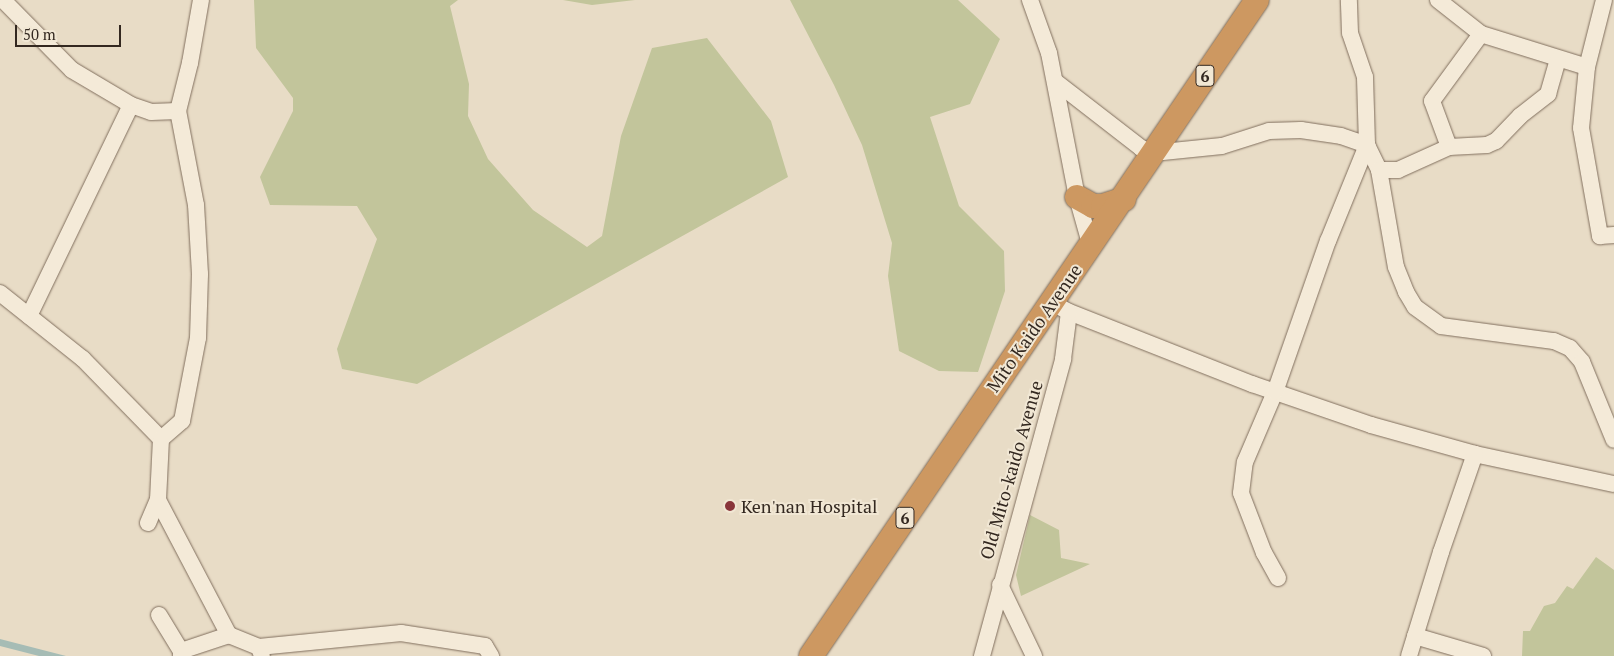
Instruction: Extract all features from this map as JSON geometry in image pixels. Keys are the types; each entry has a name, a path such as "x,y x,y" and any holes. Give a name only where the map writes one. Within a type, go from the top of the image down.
{"highway":[{"name":"Mito Kaido Avenue","path":"811,656 1061,307 1091,247 1257,0"},
{"path":"1077,197 1093,206 1103,206 1124,199"}],"street":[{"path":"3,0 72,70 132,105 151,112 178,111"},
{"path":"148,522 158,500 161,439 182,421 198,338 200,274 196,205 178,111 190,64 201,0"},
{"path":"1030,0 1049,53 1077,197 1091,247"},
{"path":"1278,578 1264,553 1241,493 1245,462 1275,392 1328,241 1367,145 1365,77 1350,33 1349,0"},
{"path":"1438,0 1481,34 1587,67"},
{"path":"1604,0 1587,67 1581,128 1600,236 1614,235"},
{"path":"1449,147 1432,101 1481,34"},
{"path":"1380,170 1398,170 1449,147 1487,145 1496,141 1520,116 1548,94 1558,59"},
{"path":"1056,82 1141,148 1154,153 1222,146 1269,132 1301,130 1341,136 1367,145 1380,170 1396,267 1406,292 1415,307 1441,326 1554,341 1570,348 1582,362 1614,440"},
{"path":"28,316 132,105"},
{"path":"0,293 83,359 161,439"},
{"path":"1061,307 1275,392 1371,425 1475,454 1614,484"},
{"name":"Old Mito-kaido Avenue","path":"982,656 1063,360 1061,307"},
{"path":"1409,656 1475,454"},
{"path":"158,500 229,635 261,651 401,633 485,646 491,656"},
{"path":"1000,585 1034,656"},
{"path":"159,615 181,653 229,635"},
{"path":"1416,636 1482,656"}],"green space":[{"path":"254,0 458,0 450,6 469,84 468,116 488,159 533,210 587,247 602,236 621,136 652,48 707,38 771,121 788,177 417,384 342,369 337,349 377,239 357,206 270,205 260,177 293,111 293,98 256,48"},
{"path":"563,0 635,0 592,5"},
{"path":"790,0 958,0 1000,39 970,104 930,117 959,206 1004,251 1005,291 978,372 939,371 899,351 888,276 892,243 862,145 834,85"},
{"path":"1030,515 1059,530 1061,558 1090,564 1021,596 1016,575"},
{"path":"1596,557 1614,570 1614,656 1522,656 1523,631 1530,631 1544,606 1555,603 1567,586 1573,589"}],"water":[{"path":"0,639 66,656 39,656 0,646"}],"place":[{"name":"Ken'nan Hospital","path":"730,506"}]}
